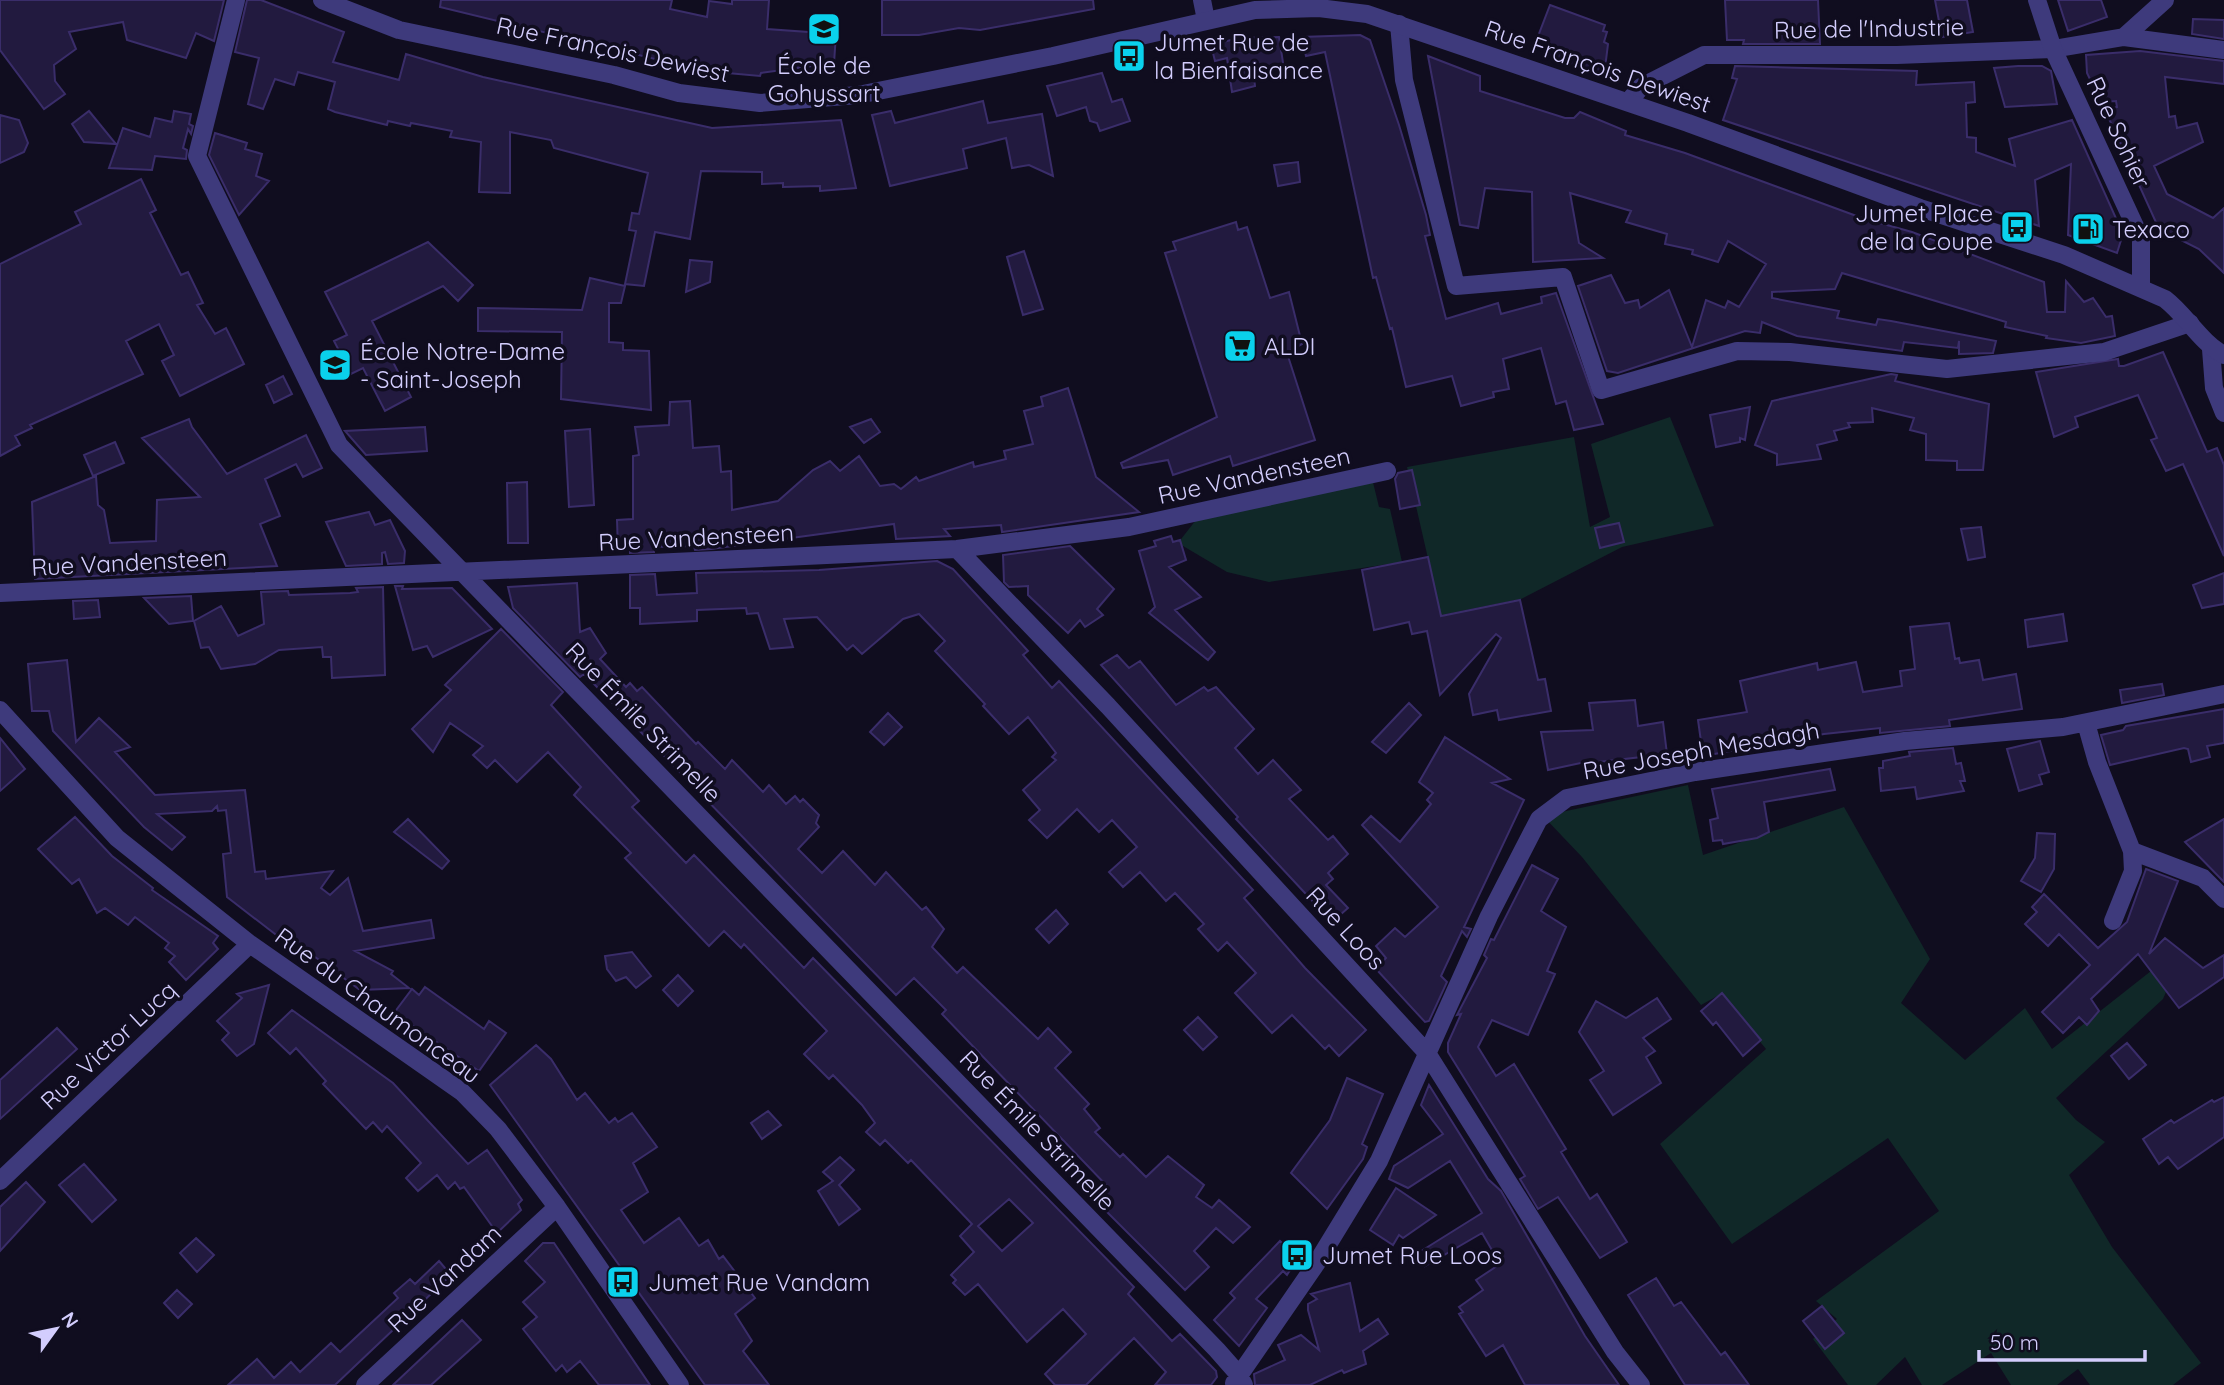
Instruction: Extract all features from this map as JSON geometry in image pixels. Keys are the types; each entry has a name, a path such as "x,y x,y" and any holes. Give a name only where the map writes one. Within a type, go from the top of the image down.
{"street":[{"name":"Rue Émile Strimelle","path":"236,0 197,156 339,445 459,571 484,593 1238,1382"},
{"name":"Rue François Dewiest","path":"323,0 399,30 614,75 679,93 760,103 858,95 1053,56 1255,10 1319,8 1367,14 1628,102 1920,208 2064,255 2165,299 2218,352"},
{"path":"1202,0 1206,20"},
{"name":"Rue Sohier","path":"2037,0 2053,49 2141,239 2141,288"},
{"path":"2124,37 2165,0"},
{"path":"1399,24 1404,80 1456,286 1563,277 1601,390 1737,351 1790,352 1947,369 2104,352 2190,323"},
{"name":"Rue de l'Industrie","path":"1628,102 1641,87 1704,55 1897,55 2053,49 2124,37 2224,50"},
{"path":"2218,352 2214,388 2224,412"},
{"name":"Rue Vandensteen","path":"0,593 957,550 1129,527 1387,471"},
{"name":"Rue Loos","path":"957,550 1108,706 1427,1053 1615,1352 1641,1385"},
{"name":"Rue Joseph Mesdagh","path":"1238,1382 1316,1264 1379,1161 1489,916 1539,819 1567,798 1695,772 1892,743 2063,727 2224,694"},
{"name":"Rue du Chaumonceau","path":"0,709 117,838 250,944 462,1092 498,1129 680,1385"},
{"path":"2086,723 2097,762 2132,851 2133,871 2113,921"},
{"path":"2132,851 2203,878 2224,899"},
{"name":"Rue Victor Lucq","path":"0,1181 250,944"},
{"name":"Rue Vandam","path":"365,1385 556,1207"}],"green space":[{"path":"1670,417 1714,526 1622,547 1521,599 1441,615 1407,467 1574,437 1590,527 1610,517 1591,444"},
{"path":"1371,474 1379,507 1390,509 1402,562 1269,582 1227,572 1178,543 1203,511"},
{"path":"1688,785 1703,855 1844,807 1930,959 1901,1003 1965,1060 2025,1008 2052,1049 2151,971 2166,992 2163,999 2056,1098 2076,1120 2105,1142 2069,1175 2112,1247 2201,1363 2173,1385 2090,1385 2078,1369 2057,1385 2011,1385 1991,1353 1942,1385 1922,1385 1905,1357 1876,1385 1848,1385 1813,1339 1837,1319 1816,1301 1939,1211 1888,1138 1732,1244 1660,1144 1766,1049 1721,994 1701,1005 1582,857 1543,816"}],"building":[{"path":"0,0 224,0 214,41 196,33 186,58 127,40 123,22 69,32 76,49 54,65 55,81 65,94 44,109 0,50"},
{"path":"247,0 261,0 344,32 333,62 399,80 406,54 483,77 712,128 841,120 856,188 820,191 820,186 783,187 783,183 762,184 762,172 701,171 690,239 655,232 644,286 625,284 636,231 629,230 632,213 639,214 648,173 554,148 551,140 510,132 510,193 479,192 481,142 450,137 452,131 411,123 410,126 388,121 387,125 335,112 328,109 335,82 298,72 294,85 275,79 263,109 248,104 259,58 235,52"},
{"path":"441,0 672,0 670,9 707,17 709,1 732,4 732,0 769,0 767,29 836,34 834,63 761,73 760,76 705,71 440,7"},
{"path":"882,0 1093,0 1094,9 980,30 959,28 919,35 882,35"},
{"path":"1725,0 1818,0 1820,44 1743,44 1744,40 1727,40"},
{"path":"1935,0 1967,0 1973,32 1942,37"},
{"path":"2058,0 2101,0 2107,17 2068,31"},
{"path":"1550,5 1605,25 1603,31 1607,32 1604,42 1608,44 1604,76 1548,54 1551,44 1537,39"},
{"path":"2193,19 2224,20 2224,39 2192,34"},
{"path":"1360,35 1370,40 1399,125 1426,215 1430,235 1425,236 1446,319 1498,303 1501,314 1542,303 1541,297 1556,293 1603,424 1574,430 1566,401 1556,404 1541,348 1503,359 1509,389 1493,392 1494,397 1461,406 1452,376 1406,387 1392,328 1390,329 1376,277 1373,278 1325,52 1306,56 1301,37"},
{"path":"1279,37 1284,69 1253,69 1255,86 1232,92 1227,58 1215,61 1211,45 1239,38"},
{"path":"2140,51 2224,61 2224,84 2165,77 2169,117 2175,116 2177,128 2197,123 2203,142 2154,166 2167,194 2213,218 2224,208 2224,273 2199,249 2159,229 2105,110 2117,107 2116,101 2101,102 2087,73 2086,55"},
{"path":"1428,56 1480,76 1480,91 1565,118 1574,118 1580,112 1626,131 1625,135 1685,153 1862,218 1912,232 2044,282 2047,312 2065,312 2066,281 2084,302 2093,298 2106,317 2112,316 2115,336 2081,343 2046,338 2047,336 2005,327 2006,322 1842,273 1835,289 1772,292 1772,298 1839,311 1837,318 1876,325 1878,319 1996,341 1993,353 1959,354 1959,341 1958,348 1904,342 1902,351 1797,336 1762,322 1760,333 1745,331 1618,373 1607,371 1578,286 1611,275 1625,303 1638,300 1640,308 1669,290 1692,347 1706,300 1725,308 1728,301 1739,307 1766,264 1728,241 1718,262 1692,254 1693,250 1665,244 1667,234 1626,222 1631,211 1570,193 1579,243 1603,258 1533,262 1532,192 1485,188 1478,228 1460,225"},
{"path":"1735,66 1917,71 1916,85 1974,82 1975,102 1966,103 1967,137 1976,138 1976,152 2015,166 2009,139 2072,120 2119,225 2122,237 2117,253 2068,235 2071,164 2035,180 2039,226 1723,120 1737,79 1732,78"},
{"path":"2042,66 2051,71 2057,104 2005,107 1994,68"},
{"path":"1102,73 1112,102 1122,99 1130,121 1100,131 1097,123 1090,121 1086,107 1057,116 1047,86"},
{"path":"983,101 988,123 1042,114 1053,176 1029,165 1012,168 1006,138 963,149 967,168 890,186 872,115 891,111 895,123"},
{"path":"89,111 116,144 84,142 72,124"},
{"path":"174,111 191,114 189,124 193,126 191,134 188,129 183,148 187,150 186,159 155,156 152,170 109,168 123,128 150,137 155,118 172,122"},
{"path":"0,115 19,120 28,143 24,152 0,163"},
{"path":"215,133 247,143 245,149 262,154 256,176 269,181 239,215 209,155"},
{"path":"1298,162 1300,182 1278,186 1274,165"},
{"path":"141,179 156,210 150,213 181,275 188,272 203,303 197,305 215,334 226,328 244,364 180,396 162,361 174,355 159,324 126,341 143,374 30,425 32,428 15,436 20,445 0,456 0,264 81,224 75,212"},
{"name":"ALDI","path":"1236,222 1238,230 1247,227 1270,298 1289,292 1302,344 1287,353 1315,440 1233,466 1230,456 1173,475 1168,460 1123,468 1121,463 1217,417 1165,253 1176,250 1173,242"},
{"path":"428,242 473,285 458,301 443,286 372,321 411,397 385,411 363,368 351,374 334,341 347,335 325,292"},
{"path":"1024,251 1043,309 1023,315 1007,257"},
{"path":"690,260 712,262 710,282 686,292"},
{"path":"590,278 625,286 621,303 609,303 609,342 623,343 623,350 649,351 651,410 561,399 562,332 478,331 478,308 582,310"},
{"path":"2163,352 2207,452 2217,448 2224,465 2224,556 2183,464 2166,471 2151,440 2157,438 2138,395 2075,417 2078,427 2054,437 2036,372 2118,359 2119,366 2124,366"},
{"path":"1891,374 1897,375 1895,381 1989,404 1983,470 1957,470 1957,461 1926,460 1926,434 1910,430 1914,418 1872,408 1873,422 1848,423 1850,427 1834,431 1837,440 1817,445 1821,459 1777,465 1777,454 1755,445 1772,401"},
{"path":"283,376 292,394 274,403 266,385"},
{"path":"1068,388 1096,477 1139,512 1002,532 1001,525 944,529 950,536 896,539 894,524 711,549 695,550 694,546 654,547 654,552 630,553 630,549 618,549 617,520 633,519 633,456 639,455 635,427 669,425 670,402 690,401 693,448 719,446 721,472 731,471 732,510 778,501 813,470 830,461 840,471 859,456 880,486 894,484 901,489 916,477 919,481 973,462 974,467 1006,459 1004,451 1033,444 1024,411 1043,406 1041,397"},
{"path":"1750,407 1745,440 1740,438 1740,442 1716,447 1710,415"},
{"path":"189,419 227,474 306,435 322,468 303,477 296,464 265,479 280,516 260,524 277,566 35,579 32,502 96,476 98,505 104,510 110,543 156,541 157,500 200,497 142,438"},
{"path":"871,419 880,432 864,443 850,427"},
{"path":"425,427 427,451 366,455 345,431"},
{"path":"590,429 594,505 569,507 565,431"},
{"path":"115,442 124,463 93,476 84,455"},
{"path":"1412,470 1420,505 1400,509 1395,479 1398,473"},
{"path":"527,482 528,543 508,543 507,483"},
{"path":"369,512 375,525 390,520 405,551 404,563 388,564 385,552 382,553 382,564 346,566 326,522"},
{"path":"1619,523 1624,542 1600,548 1595,528"},
{"path":"1981,527 1985,557 1968,560 1961,529"},
{"path":"1171,536 1173,542 1180,540 1186,560 1169,567 1201,597 1175,610 1215,652 1208,660 1149,613 1155,607 1139,551 1156,546 1154,541"},
{"path":"1070,546 1114,589 1097,609 1103,615 1085,627 1080,620 1068,633 1028,595 1028,586 1009,587 1004,582 1003,555"},
{"path":"1428,557 1441,616 1520,600 1538,680 1545,679 1551,711 1499,720 1497,710 1473,715 1469,694 1501,638 1496,634 1440,695 1427,631 1412,634 1409,622 1374,630 1362,570"},
{"path":"937,561 953,569 1028,651 1023,655 1052,688 1059,681 1253,890 1244,898 1305,968 1366,1030 1339,1056 1329,1045 1325,1049 1292,1015 1272,1033 1235,993 1256,973 1227,942 1218,951 1198,929 1204,924 1175,893 1166,901 1140,872 1123,887 1109,872 1137,847 1112,820 1099,832 1077,809 1047,838 1029,820 1040,810 1023,790 1056,760 1052,757 1056,753 1028,717 1009,734 935,651 945,641 919,614 903,619 862,654 853,645 847,650 817,617 784,619 793,647 770,649 758,613 747,614 746,608 697,610 697,621 640,624 640,608 630,608 630,575 655,574 657,595 697,593 696,573 819,570"},
{"path":"2224,573 2224,604 2202,608 2193,585"},
{"path":"577,583 580,632 590,628 606,653 600,659 626,687 630,683 637,691 642,687 696,744 698,742 725,769 732,760 763,792 769,785 786,804 795,796 800,802 803,799 819,815 816,823 819,827 798,849 822,873 843,851 875,885 886,872 922,910 926,907 944,929 932,947 957,973 963,967 1038,1039 1048,1028 1071,1052 1055,1068 1089,1104 1084,1109 1100,1128 1095,1132 1120,1157 1123,1154 1146,1177 1168,1156 1204,1185 1196,1197 1212,1208 1219,1200 1250,1227 1233,1243 1216,1228 1194,1251 1209,1267 1185,1290 1095,1200 1108,1187 942,1014 946,1010 914,978 896,995 599,689 584,674 580,677 513,608 508,587"},
{"path":"395,586 403,586 402,589 452,588 492,629 433,657 427,646 413,650"},
{"path":"383,587 385,675 332,678 331,657 323,657 322,647 279,650 255,664 221,669 209,647 201,648 194,621 221,606 238,636 264,624 261,592 288,591 289,595 350,593 358,592 356,588"},
{"path":"191,596 193,621 169,624 144,598"},
{"path":"98,600 100,617 74,619 73,601"},
{"path":"2063,614 2067,641 2028,647 2025,620"},
{"path":"1949,623 1955,659 1959,658 1960,663 1979,660 1983,680 2016,674 2022,709 1949,720 1950,726 1880,733 1880,728 1824,734 1703,756 1698,720 1747,712 1740,681 1817,663 1818,670 1856,662 1863,692 1902,686 1900,671 1915,669 1910,627"},
{"path":"501,629 563,692 551,705 639,801 632,807 686,863 694,855 804,968 813,958 1134,1287 1128,1294 1172,1341 1180,1334 1216,1371 1217,1377 1211,1385 1155,1385 1166,1372 1134,1338 1086,1385 1055,1385 1045,1374 1086,1334 1063,1309 1027,1342 978,1284 965,1295 953,1283 956,1280 951,1275 974,1252 960,1236 972,1224 911,1160 908,1163 885,1140 880,1145 866,1132 875,1123 862,1105 833,1075 829,1079 804,1054 827,1031 744,944 741,948 724,931 709,946 625,858 631,853 574,795 581,787 548,752 517,782 495,760 487,768 473,755 483,746 450,723 433,752 412,729 451,690 445,685","holes":["1009,1199 1033,1223 1002,1251 978,1226"]},
{"path":"1117,655 1129,668 1140,661 1176,705 1204,687 1208,691 1216,687 1254,729 1235,748 1258,774 1273,760 1301,790 1289,799 1328,840 1333,836 1348,854 1328,873 1333,879 1326,885 1348,908 1332,922 1236,819 1238,817 1101,665"},
{"path":"67,660 76,742 99,718 130,747 115,752 155,795 245,790 255,872 265,871 266,879 333,871 321,888 330,895 348,878 363,931 431,920 434,938 355,951 393,971 391,974 409,988 360,990 311,954 306,958 227,897 223,854 231,853 226,810 218,811 217,806 212,811 157,814 185,837 172,850 144,827 53,731 49,711 32,711 28,664"},
{"path":"2162,684 2164,695 2122,703 2120,690"},
{"path":"1635,700 1638,726 1663,722 1667,754 1590,761 1548,770 1541,732 1593,730 1589,703"},
{"path":"1409,703 1421,715 1386,753 1372,742"},
{"path":"2224,709 2224,743 2207,746 2210,757 2191,762 2188,749 2184,748 2110,765 2101,735 2123,730 2126,726"},
{"path":"888,713 902,727 884,745 870,732"},
{"path":"1445,737 1510,779 1492,783 1524,800 1464,927 1471,929 1467,937 1462,931 1441,976 1447,982 1429,1021 1425,1022 1376,969 1386,958 1376,946 1395,928 1405,937 1438,907 1362,825 1371,816 1400,842 1431,804 1427,800 1433,793 1419,782"},
{"path":"0,738 25,769 0,791"},
{"path":"2040,741 2049,772 2039,775 2042,784 2019,791 2007,749"},
{"path":"1953,748 1956,764 1961,763 1965,781 1960,781 1964,791 1917,799 1915,787 1881,791 1879,768 1883,768 1883,761 1910,756 1909,752"},
{"path":"1830,769 1835,790 1764,802 1769,832 1757,838 1723,844 1722,840 1713,841 1710,820 1718,818 1712,789"},
{"path":"75,817 112,856 153,888 152,890 218,936 213,943 218,949 186,980 169,962 175,956 165,948 169,943 135,917 128,925 105,908 97,913 79,879 72,884 38,849"},
{"path":"408,819 449,861 442,869 394,832"},
{"path":"2224,819 2224,882 2185,842"},
{"path":"2037,833 2055,834 2054,869 2041,892 2021,881 2035,858"},
{"path":"1532,865 1558,879 1541,911 1566,927 1547,971 1555,974 1528,1035 1492,1020 1478,1047 1496,1076 1514,1064 1566,1149 1561,1152 1590,1199 1597,1194 1627,1242 1600,1258 1558,1197 1538,1209 1520,1179 1525,1176 1448,1052 1448,1043 1461,1014 1457,1015 1487,958 1484,955 1491,939 1494,940"},
{"path":"2146,869 2178,881 2149,954 2165,938 2203,968 2224,955 2224,977 2179,1008 2138,954 2091,999 2099,1011 2087,1025 2079,1017 2063,1033 2042,1012 2090,965 2059,934 2048,946 2025,924 2037,912 2032,907 2044,894 2098,948 2127,922"},
{"path":"1056,910 1068,924 1049,943 1036,929"},
{"path":"632,952 651,976 636,988 626,977 616,981 607,969 605,956"},
{"path":"678,975 693,991 678,1006 663,990"},
{"path":"269,985 254,1044 237,1056 222,1040 229,1033 217,1021 242,998 237,994"},
{"path":"425,987 484,1029 489,1021 506,1033 479,1071 394,1013 412,989 419,995"},
{"path":"1722,993 1761,1040 1743,1056 1716,1022 1713,1025 1701,1011"},
{"path":"1657,998 1671,1019 1643,1038 1655,1051 1646,1057 1661,1083 1613,1115 1590,1080 1604,1071 1579,1032 1596,1001 1626,1018"},
{"path":"292,1010 393,1083 468,1164 487,1150 522,1200 518,1204 521,1210 497,1233 464,1187 460,1189 455,1182 448,1189 437,1175 418,1191 406,1178 421,1163 387,1126 382,1132 373,1122 366,1129 323,1084 326,1081 296,1048 290,1054 268,1033"},
{"path":"1198,1017 1217,1037 1203,1050 1184,1030"},
{"path":"57,1028 77,1049 0,1119 0,1080"},
{"path":"2127,1043 2146,1065 2129,1079 2111,1056"},
{"path":"536,1045 551,1059 577,1100 585,1093 609,1123 615,1118 618,1122 632,1113 657,1147 633,1163 648,1192 621,1210 644,1243 679,1218 699,1246 708,1240 719,1259 723,1256 755,1298 735,1314 752,1341 743,1351 769,1385 705,1385 490,1085"},
{"path":"1347,1078 1383,1094 1362,1144 1367,1147 1363,1159 1327,1209 1291,1173 1330,1120"},
{"path":"1429,1085 1488,1179 1501,1191 1585,1336 1619,1385 1525,1385 1503,1345 1486,1356 1459,1314 1463,1312 1459,1307 1483,1290 1476,1280 1500,1264 1482,1233 1425,1266 1418,1253 1482,1213 1450,1161 1408,1188 1389,1179 1394,1166 1443,1134 1421,1105"},
{"path":"2224,1097 2224,1137 2178,1169 2168,1157 2159,1164 2143,1139 2171,1120 2174,1123 2212,1100 2214,1102"},
{"path":"768,1111 781,1125 762,1139 751,1123"},
{"path":"840,1157 854,1170 839,1185 860,1209 839,1225 818,1191 833,1181 823,1172"},
{"path":"84,1164 116,1200 92,1222 59,1185"},
{"path":"26,1182 45,1202 0,1251 0,1207"},
{"path":"1396,1188 1436,1215 1403,1238 1399,1235 1393,1245 1370,1230"},
{"path":"196,1238 214,1255 197,1272 180,1253"},
{"path":"1280,1241 1298,1257 1287,1275 1283,1271 1256,1299 1267,1308 1239,1346 1214,1320 1235,1298 1230,1293"},
{"path":"543,1243 554,1243 650,1385 599,1385 580,1361 567,1372 562,1365 556,1371 523,1329 537,1317 523,1302 545,1282 525,1261"},
{"path":"439,1261 451,1275 335,1385 228,1385 257,1359 274,1378 291,1362 300,1372 331,1343 340,1352 398,1298 394,1293 410,1279 415,1284"},
{"path":"1656,1278 1674,1306 1681,1302 1721,1355 1725,1352 1749,1385 1685,1385 1628,1295"},
{"path":"1350,1283 1360,1331 1378,1319 1388,1334 1363,1351 1366,1364 1344,1373 1342,1370 1310,1385 1255,1385 1254,1374 1285,1360 1278,1345 1301,1335 1319,1350 1308,1310 1308,1304 1317,1299 1311,1294"},
{"path":"177,1290 192,1304 178,1318 164,1303"},
{"path":"1822,1306 1844,1333 1825,1349 1803,1321"},
{"path":"462,1320 481,1340 431,1385 393,1385"}],"place":[{"name":"École de Gohyssart","path":"824,29"},
{"name":"Jumet Rue de la Bienfaisance","path":"1129,56"},
{"name":"Jumet Place de la Coupe","path":"2017,227"},
{"name":"Texaco","path":"2088,229"},
{"name":"ALDI","path":"1240,346"},
{"name":"École Notre-Dame - Saint-Joseph","path":"335,365"},
{"name":"Jumet Rue Loos","path":"1297,1255"},
{"name":"Jumet Rue Vandam","path":"623,1282"}]}
